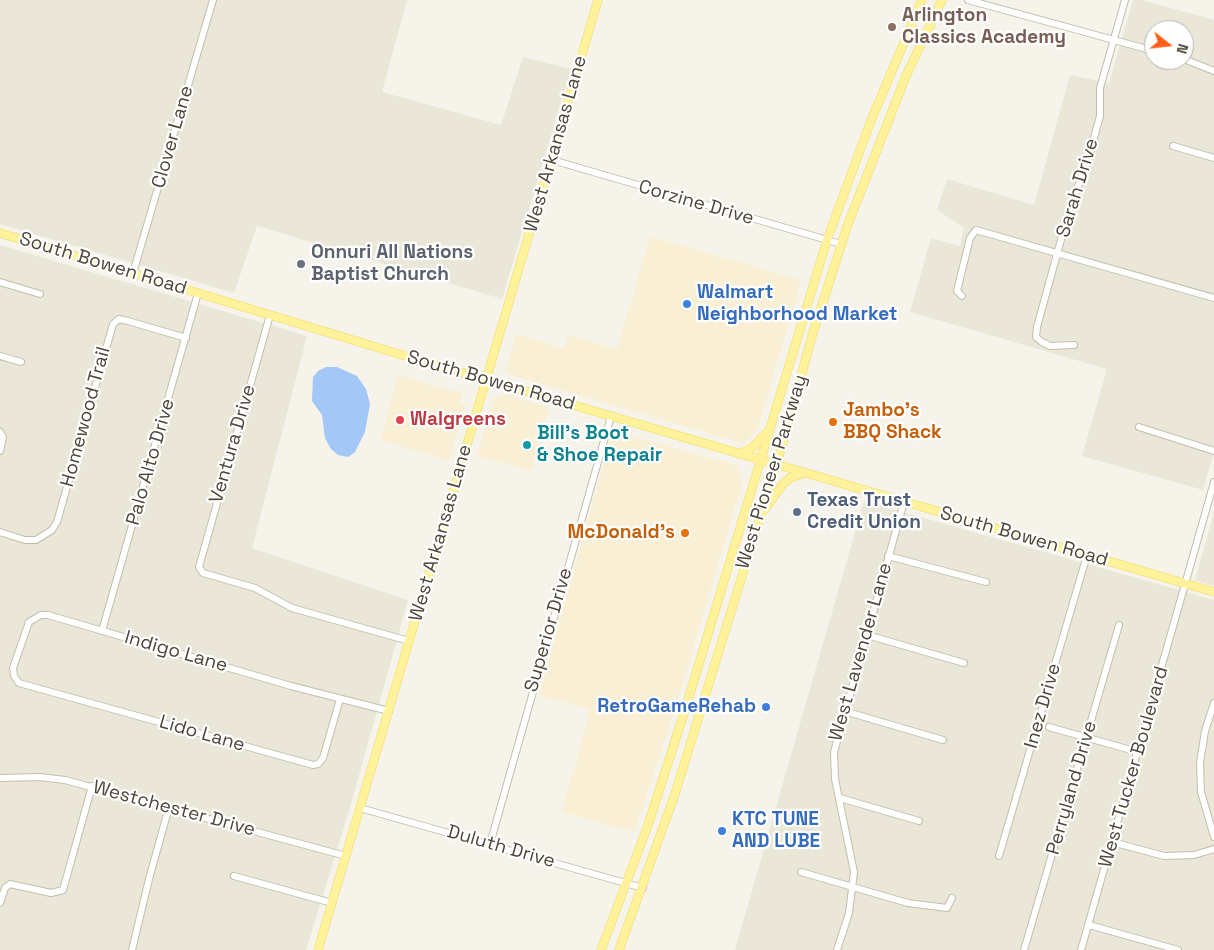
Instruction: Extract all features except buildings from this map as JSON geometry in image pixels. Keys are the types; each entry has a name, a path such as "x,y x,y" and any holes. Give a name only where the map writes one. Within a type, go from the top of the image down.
{"main road":[{"name":"West Arkansas Lane","path":"318,950 598,0"},
{"name":"West Pioneer Parkway","path":"601,950 650,817 708,634 826,240 870,123 922,0"},
{"name":"West Pioneer Parkway","path":"619,950 643,888 675,794 776,465 812,336 841,244 873,157 906,76 942,0"},
{"name":"South Bowen Road","path":"0,233 776,465 1214,592"},
{"path":"739,454 752,448 762,439 770,424"},
{"path":"759,518 783,484 790,478 804,473"},
{"path":"708,634 722,641"}],"street":[{"name":"Clover Lane","path":"133,273 213,0"},
{"path":"968,0 1144,48"},
{"name":"Sarah Drive","path":"1074,346 1050,346 1036,337 1057,254 1097,124 1101,104 1100,88 1125,0"},
{"path":"1194,63 1214,71"},
{"path":"1173,146 1214,158"},
{"name":"Corzine Drive","path":"552,160 841,244"},
{"path":"962,296 957,291 970,238 976,230 1214,298"},
{"path":"0,282 40,294"},
{"name":"Palo Alto Drive","path":"102,631 198,293"},
{"name":"Ventura Drive","path":"270,315 200,566 203,573 255,588 292,608 409,641"},
{"name":"Homewood Trail","path":"0,532 26,540 36,540 52,530 57,522 113,324 119,320 128,321 186,338"},
{"path":"0,356 21,362"},
{"name":"Superior Drive","path":"490,844 611,416"},
{"path":"1139,427 1214,450"},
{"path":"0,432 3,437 0,451"},
{"name":"West Tucker Boulevard","path":"1082,950 1214,482"},
{"name":"West Lavender Lane","path":"837,950 854,888 853,860 836,779 834,752 904,502"},
{"name":"Inez Drive","path":"999,856 1086,555"},
{"path":"888,556 986,582"},
{"name":"Indigo Lane","path":"19,682 14,676 13,668 29,622 34,618 48,615 340,699 389,711"},
{"name":"Perryland Drive","path":"1024,950 1119,625"},
{"path":"867,634 964,662"},
{"name":"Lido Lane","path":"19,682 313,765 318,764 323,758 340,699"},
{"path":"1214,703 1205,732 1200,763 1201,792 1214,837"},
{"path":"844,712 944,740"},
{"path":"1049,727 1138,752"},
{"name":"Westchester Drive","path":"0,778 40,776 92,786 346,856"},
{"path":"0,903 5,888 10,884 51,893 63,890 92,786"},
{"path":"840,798 919,821"},
{"path":"132,950 149,879 170,807"},
{"name":"Duluth Drive","path":"360,808 643,888"},
{"path":"1112,842 1164,856 1194,855 1214,850"},
{"path":"802,872 908,903 936,908 949,906 952,898"},
{"path":"234,876 332,903"},
{"path":"1089,925 1178,950"}],"shaded area":[{"path":"0,0 407,0 382,92 501,125 523,57 571,69 502,299 257,226 234,293 0,224"},
{"path":"1133,0 1142,0 1214,20 1214,452 1203,490 1082,456 1107,369 910,312 931,238 960,246 964,228 937,210 947,179 1034,205 1070,75 1109,83"},
{"path":"650,236 801,280 758,428 745,444 510,375 506,369 516,334 564,348 568,335 617,349"},
{"path":"0,245 307,336 252,548 408,600 349,811 306,950 0,950"},
{"path":"398,375 463,394 460,402 466,404 449,461 381,440"},
{"path":"502,394 549,407 531,471 477,456 493,399"},
{"path":"613,431 739,466 742,484 672,719 634,832 562,812 590,710 539,695"},
{"path":"864,501 1214,600 1214,950 735,950"},
{"path":"1214,512 1214,586 1195,580"}],"water":[{"path":"326,367 337,367 357,376 366,389 370,404 365,432 355,452 348,457 338,455 331,449 325,438 322,415 312,401 313,377 318,371"}],"place":[{"name":"Arlington Classics Academy","path":"892,27"},
{"name":"Onnuri All Nations Baptist Church","path":"301,264"},
{"name":"Walmart Neighborhood Market","path":"687,304"},
{"name":"Walgreens","path":"400,420"},
{"name":"Jambo's BBQ Shack","path":"833,422"},
{"name":"Bill's Boot & Shoe Repair","path":"527,445"},
{"name":"Texas Trust Credit Union","path":"797,512"},
{"name":"McDonald's","path":"685,533"},
{"name":"RetroGameRehab","path":"766,707"},
{"name":"KTC TUNE AND LUBE","path":"722,831"}]}
